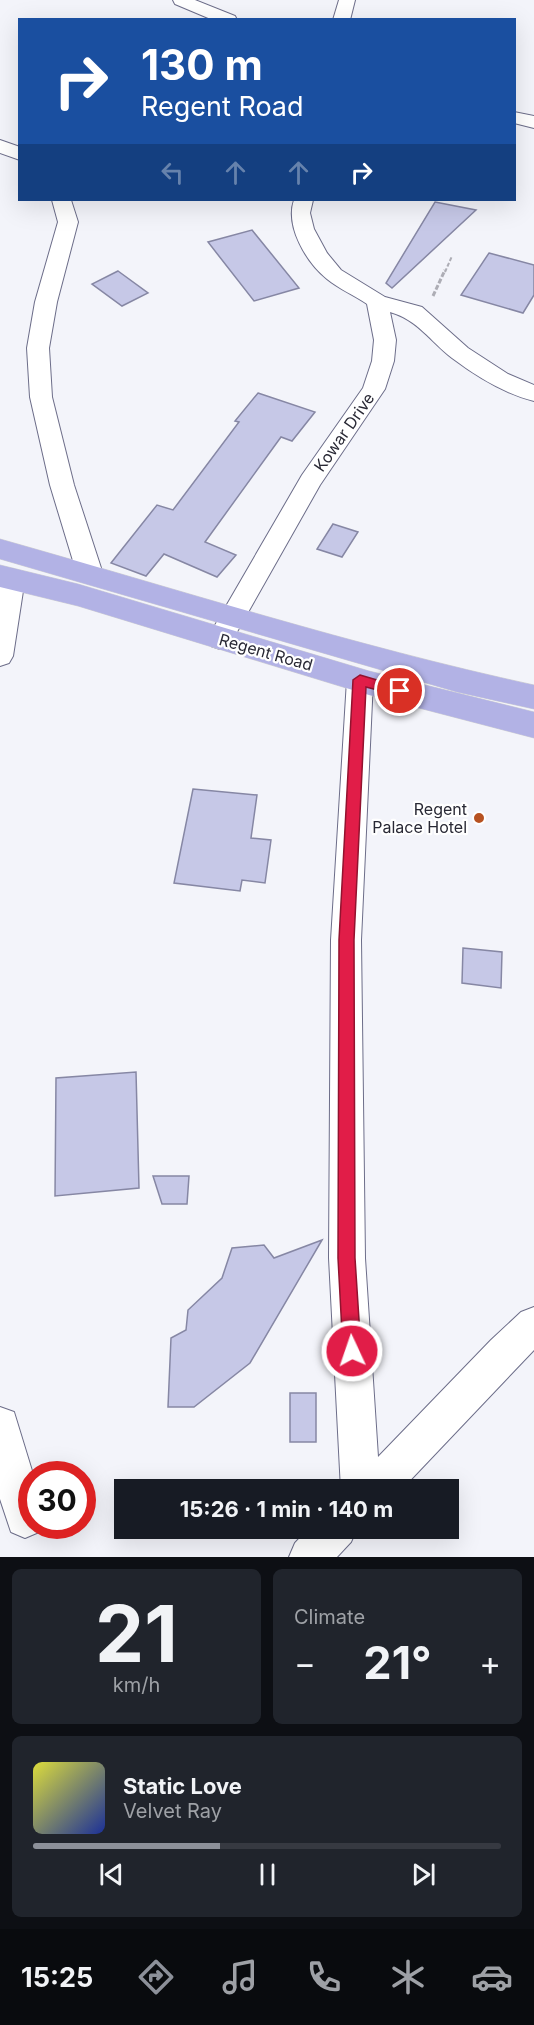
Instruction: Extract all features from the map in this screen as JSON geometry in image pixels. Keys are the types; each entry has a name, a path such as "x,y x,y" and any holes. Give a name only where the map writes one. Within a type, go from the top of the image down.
{"main road":[{"name":"Regent Road","path":"0,549 90,574 360,680 480,713 534,725"},
{"name":"Regent Road","path":"6,577 534,697"}],"street":[{"path":"181,0 224,18"},
{"path":"342,18 347,0"},
{"path":"516,118 534,122"},
{"path":"0,146 18,153"},
{"path":"62,201 68,222 46,302 38,348 41,397 62,485 90,574"},
{"path":"303,201 300,213 308,238 320,258 334,273 360,288 377,302 414,312 460,353 500,379 534,394"},
{"name":"Kowar Drive","path":"226,627 310,481 374,389 383,361 385,340 377,302"},
{"path":"0,656 6,577"},
{"path":"360,680 346,940 346,1258 360,1479"},
{"path":"384,1479 504,1353 534,1325"},
{"path":"0,1426 18,1492"},
{"path":"309,1557 326,1539"}],"path":[{"path":"414,312 433,296 452,255"}],"building":[{"path":"435,202 476,210 392,288 386,283"},
{"path":"252,230 299,288 254,301 208,242"},
{"path":"489,253 534,265 534,295 523,313 461,295"},
{"path":"118,271 148,293 122,306 92,284"},
{"path":"258,393 315,412 292,441 281,437 205,542 236,555 217,577 164,554 146,576 111,563 157,505 173,510 239,422 235,421"},
{"path":"333,524 358,532 342,557 317,549"},
{"path":"193,789 257,795 251,838 271,840 265,883 242,880 240,891 174,883"},
{"path":"463,948 502,952 501,988 462,983"},
{"path":"136,1072 139,1188 55,1196 56,1078"},
{"path":"153,1176 189,1176 187,1204 162,1204"},
{"path":"322,1240 250,1363 194,1407 168,1407 171,1338 186,1330 188,1310 222,1278 232,1248 264,1245 274,1258"},
{"path":"290,1393 316,1393 316,1442 290,1442"}],"place":[{"name":"Regent Palace Hotel","path":"479,818"}],"route":[{"path":"352,1351 346,1258 346,940 360,680 400,691"}]}
